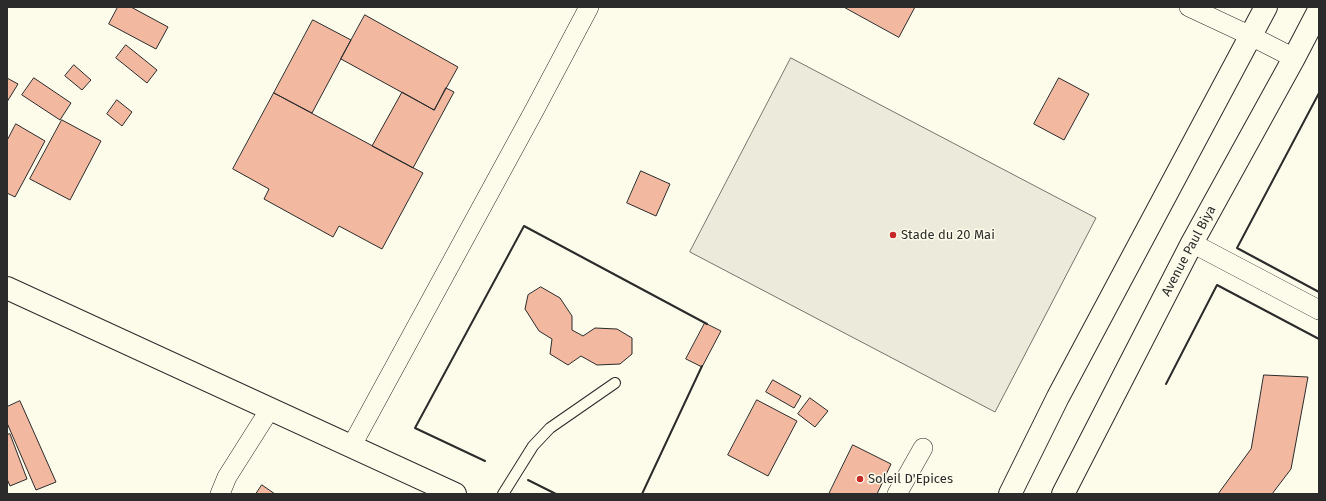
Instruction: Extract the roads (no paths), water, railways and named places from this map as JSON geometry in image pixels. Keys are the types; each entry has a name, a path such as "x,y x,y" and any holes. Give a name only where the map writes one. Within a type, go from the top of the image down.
{"street":[{"path":"351,447 535,110 589,7"},
{"path":"1010,494 1058,397 1266,7"},
{"path":"1193,8 1294,58"},
{"name":"Avenue Paul Biya","path":"1063,494 1192,243 1319,10"},
{"path":"1192,243 1319,310"},
{"path":"7,288 455,494"},
{"path":"220,494 227,477 270,409"},
{"path":"897,494 924,448"}],"lane":[{"path":"503,494 533,446 550,428 615,383"}],"place":[{"name":"Stade du 20 Mai","path":"893,235"},
{"name":"Soleil D'Epices","path":"860,479"}]}
